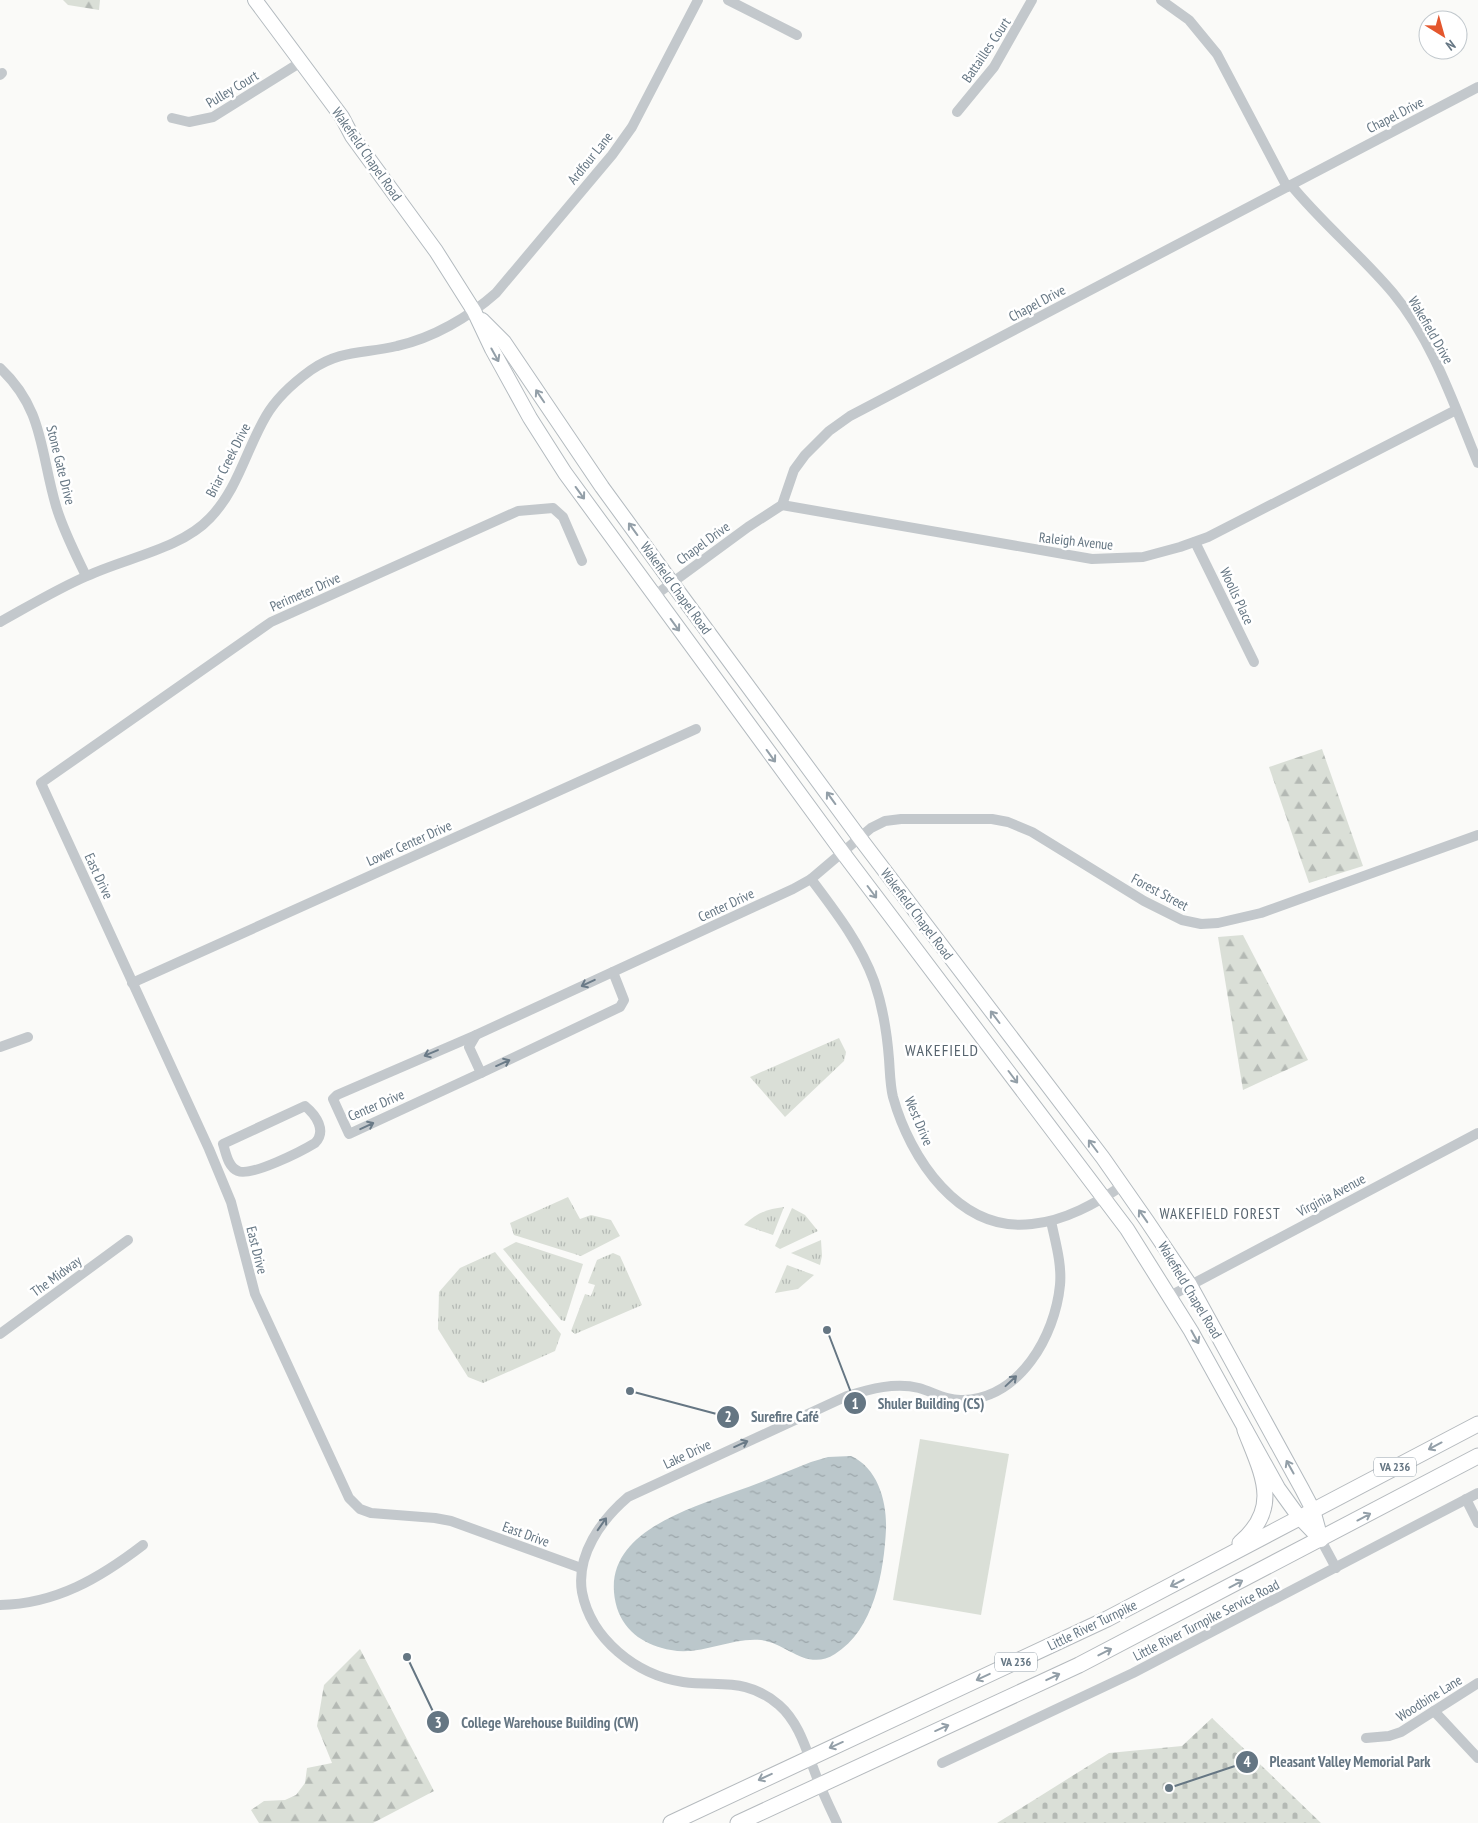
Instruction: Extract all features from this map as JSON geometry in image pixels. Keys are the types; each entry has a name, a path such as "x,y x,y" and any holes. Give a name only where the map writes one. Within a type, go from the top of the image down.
{"main road":[{"name":"Wakefield Chapel Road","path":"255,0 436,251 474,311 492,349 545,442 654,596 843,853 1104,1198 1144,1254 1170,1296 1278,1488 1299,1517 1321,1540"},
{"name":"Wakefield Chapel Road","path":"474,311 504,342 602,487 672,583 859,837 1122,1186 1190,1285 1313,1510 1321,1540"},
{"name":"Little River Turnpike","path":"671,1823 809,1756 1089,1627 1478,1424"},
{"path":"1220,1560 1253,1531 1259,1521 1266,1499 1266,1486 1245,1430"},
{"name":"Little River Turnpike","path":"738,1823 1079,1665 1321,1540 1478,1456"}],"street":[{"name":"Ardfour Lane","path":"474,311 496,293 612,155 632,127 698,0"},
{"path":"728,0 797,35"},
{"name":"Battailles Court","path":"957,112 994,68 1032,0"},
{"name":"Wakefield Drive","path":"1161,0 1189,20 1218,54 1289,186 1392,292 1406,311 1421,334 1478,463"},
{"name":"Pulley Court","path":"172,118 189,122 213,117 301,62"},
{"name":"Chapel Drive","path":"654,596 748,527 782,505 794,470 805,455 829,431 850,416 1478,87"},
{"name":"Briar Creek Drive","path":"0,622 86,576 175,542 194,532 208,520 231,490 266,416 295,382 313,369 349,353 412,342 474,311"},
{"name":"Stone Gate Drive","path":"0,368 14,380 34,414 57,508 86,576"},
{"name":"Raleigh Avenue","path":"782,505 1092,559 1143,556 1195,542 1456,410"},
{"name":"Perimeter Drive","path":"41,783 271,622 518,511 553,508 563,517 582,561"},
{"name":"Woolls Place","path":"1195,542 1254,662"},
{"name":"Lower Center Drive","path":"132,983 696,728"},
{"name":"East Drive","path":"41,783 224,1184 231,1202 255,1294 343,1489 360,1510 384,1515 420,1516 451,1521 581,1568"},
{"name":"Forest Street","path":"843,853 859,837 885,821 959,818 1008,822 1032,832 1170,916 1201,924 1226,922 1261,913 1478,835"},
{"name":"Center Drive","path":"613,972 624,1000 620,1007 349,1134 333,1099 337,1095 777,897 811,879 843,853"},
{"name":"West Drive","path":"811,879 841,920 866,961 881,1002 886,1026 893,1094 907,1134 929,1171 956,1201 986,1218 1021,1224 1052,1221 1104,1198 1122,1186"},
{"path":"476,1034 469,1047 481,1073"},
{"path":"0,1047 28,1037"},
{"path":"209,1149 305,1106 314,1116 321,1135 315,1143 251,1172 238,1172 224,1184"},
{"name":"Virginia Avenue","path":"1170,1296 1478,1133"},
{"path":"223,1144 230,1165 238,1172"},
{"name":"Lake Drive","path":"837,1823 790,1716 768,1696 740,1684 683,1682 634,1665 605,1638 584,1600 581,1568 599,1527 613,1510 628,1498 847,1396 875,1388 897,1386 918,1388 942,1397 960,1400 978,1399 1006,1386 1035,1355 1047,1334 1056,1309 1060,1283 1059,1260 1052,1221"},
{"name":"The Midway","path":"0,1334 128,1240"},
{"name":"Little River Turnpike Service Road","path":"942,1763 1133,1673 1478,1493"},
{"path":"1466,1499 1478,1523"},
{"name":"Wakefield Chapel Road","path":"1321,1540 1336,1568"},
{"path":"0,1605 38,1601 86,1584 108,1571 143,1545"},
{"name":"Woodbine Lane","path":"1366,1738 1383,1737 1401,1732 1478,1683"},
{"path":"1434,1711 1478,1758"}],"green space":[{"path":"63,0 100,0 99,10 68,5"},
{"path":"1322,749 1363,866 1309,883 1269,767"},
{"path":"1243,935 1308,1060 1243,1090 1218,937"},
{"path":"839,1038 846,1052 844,1061 785,1117 750,1077"},
{"path":"568,1197 580,1219 591,1215 611,1220 620,1236 581,1256 514,1235 510,1223"},
{"path":"784,1207 773,1235 744,1225 762,1212"},
{"path":"792,1208 805,1215 818,1231 780,1249 775,1246"},
{"path":"821,1240 822,1256 820,1265 791,1253"},
{"path":"516,1242 583,1264 565,1321 561,1320 503,1249"},
{"path":"495,1252 561,1334 555,1351 483,1383 468,1377 438,1329 439,1292 460,1268"},
{"path":"613,1253 620,1256 642,1305 575,1334 571,1331 585,1294 591,1296 595,1285 588,1283 597,1260"},
{"path":"787,1265 814,1275 798,1289 775,1293"},
{"path":"920,1439 1009,1454 981,1615 893,1600"},
{"path":"360,1649 434,1791 373,1823 259,1823 251,1810 264,1801 285,1800 296,1795 305,1783 307,1768 332,1763 317,1726 324,1685"},
{"path":"1212,1718 1321,1823 997,1823 1109,1753 1182,1746"}],"water":[{"path":"851,1456 868,1469 879,1487 885,1508 885,1546 879,1581 868,1615 848,1644 835,1654 825,1659 815,1660 797,1655 780,1646 761,1640 738,1641 694,1651 671,1650 645,1642 625,1625 617,1608 614,1583 619,1562 631,1545 648,1530 691,1508 811,1462 828,1457"}],"place":[{"name":"Shuler Building (CS)","path":"827,1330"},
{"name":"Surefire Café","path":"630,1391"},
{"name":"College Warehouse Building (CW)","path":"407,1657"},
{"name":"Pleasant Valley Memorial Park","path":"1169,1788"}],"district":[{"name":"WAKEFIELD","path":"942,1050"},
{"name":"WAKEFIELD FOREST","path":"1220,1214"}]}
